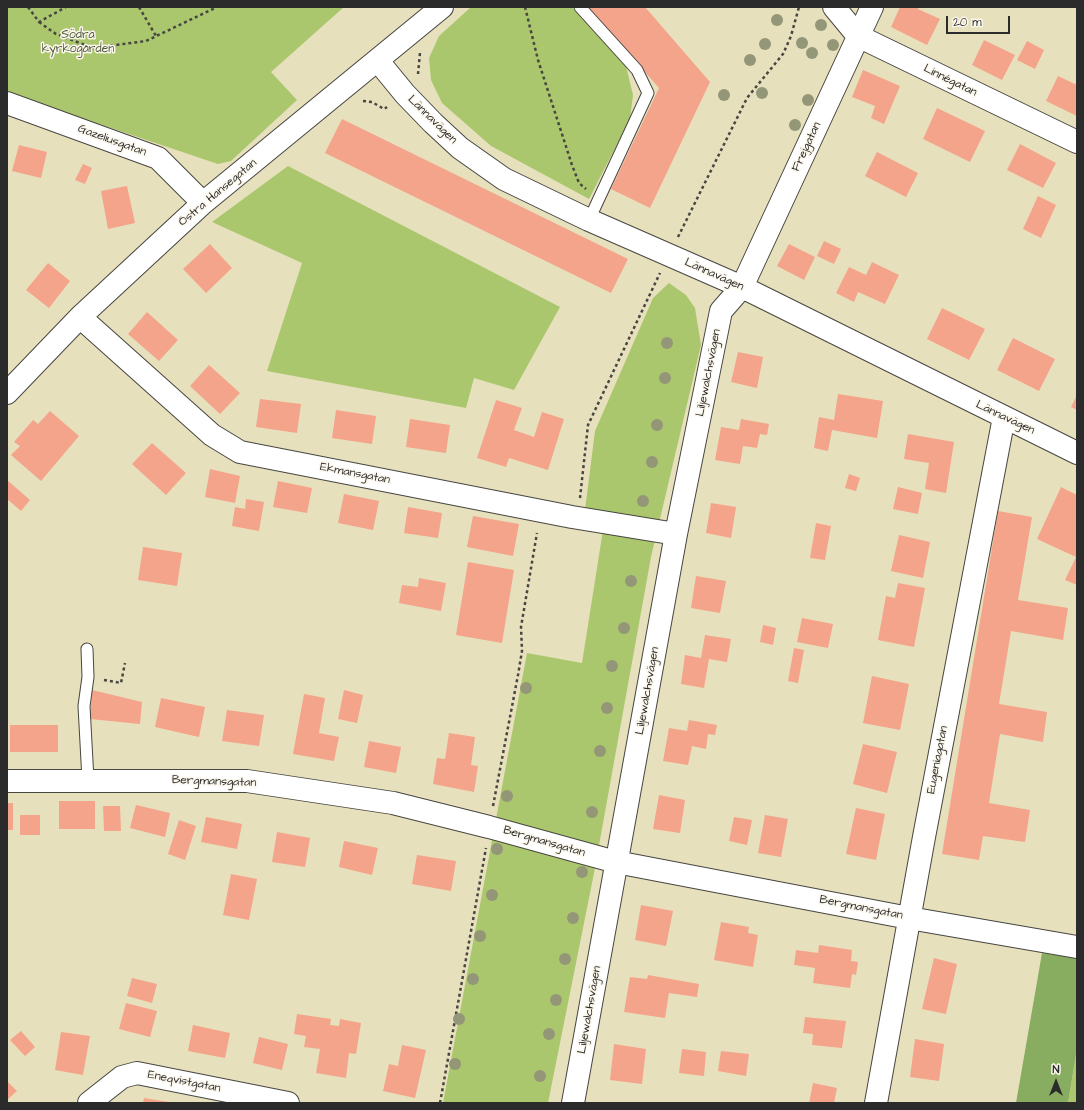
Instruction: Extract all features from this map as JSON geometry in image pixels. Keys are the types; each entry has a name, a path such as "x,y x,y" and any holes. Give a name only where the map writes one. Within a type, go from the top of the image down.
{"street":[{"name":"Östra Hansegatan","path":"7,393 80,317 203,203 442,7"},
{"name":"Linnégatan","path":"834,7 858,36 1077,142"},
{"name":"Frejgatan","path":"742,287 872,7"},
{"name":"Lännavägen","path":"378,61 404,94 460,148 504,179 589,220 742,287 1077,453"},
{"name":"Gazeliusgatan","path":"7,103 158,158 203,203"},
{"name":"Liljewalchsvägen","path":"573,1103 676,534 721,311 742,287"},
{"name":"Ekmansgatan","path":"80,317 212,435 240,452 572,517 676,534"},
{"name":"Eugeniagatan","path":"876,1103 909,918 1004,417"},
{"name":"Bergmansgatan","path":"7,782 88,780 247,781 393,803 490,827 616,862 909,918 1077,946"},
{"name":"Eneqvistgatan","path":"89,1103 117,1080 129,1074 137,1073 288,1103"}],"lane":[{"path":"580,7 637,70 648,93 589,220"},
{"path":"87,649 88,677 84,706 88,780"}],"path":[{"path":"28,7 39,22 56,34 93,48 146,41 217,7"},
{"path":"39,22 66,7"},
{"path":"139,7 156,36"},
{"path":"525,7 538,60 575,173 580,183 586,189 600,196"},
{"path":"88,677 121,683 125,662"}],"green space":[{"name":"Södra kyrkogården","path":"7,7 344,7 271,72 297,100 231,161 218,164 7,93"},
{"path":"471,7 572,7 626,66 633,95 630,119 589,199 491,146 442,103 431,80 429,58 439,36"},
{"path":"288,166 560,307 514,390 474,378 466,408 267,371 302,263 212,222"},
{"path":"669,283 686,295 695,308 701,345 651,557 594,873 548,1103 443,1103 527,653 582,663 606,511 585,510 595,431 653,298"},
{"path":"1042,953 1077,958 1077,1048 1068,1103 1016,1103"},
{"path":"1077,1048 1077,1103 1068,1103"}],"building":[{"path":"588,7 645,7 710,82 650,208 611,189 659,88"},
{"path":"900,7 919,7 918,9 940,19 927,45 891,27"},
{"path":"984,40 1015,55 1002,80 972,65"},
{"path":"1027,41 1044,50 1035,69 1017,60"},
{"path":"863,70 900,86 884,124 871,118 875,106 852,97"},
{"path":"1058,76 1077,85 1077,116 1046,101"},
{"path":"937,108 985,131 970,162 923,139"},
{"path":"342,119 628,259 611,293 325,153"},
{"path":"1020,144 1056,163 1043,188 1007,170"},
{"path":"19,145 47,152 41,178 12,171"},
{"path":"877,152 918,173 906,197 865,176"},
{"path":"83,164 92,168 85,184 75,180"},
{"path":"127,186 135,223 108,229 101,191"},
{"path":"1038,196 1056,205 1041,238 1023,229"},
{"path":"824,241 841,249 834,264 817,256"},
{"path":"210,244 232,268 206,293 183,269"},
{"path":"789,244 815,257 804,280 777,266"},
{"path":"872,262 899,275 885,304 858,292 854,302 836,293 849,267 866,275"},
{"path":"48,263 70,281 49,308 26,290"},
{"path":"942,308 985,329 969,360 927,339"},
{"path":"147,312 178,340 159,361 128,334"},
{"path":"1013,338 1055,359 1039,391 997,370"},
{"path":"738,352 763,357 757,388 731,382"},
{"path":"209,365 240,393 220,414 190,386"},
{"path":"838,394 883,401 877,438 832,430 828,451 814,448 819,417 834,420"},
{"path":"1077,395 1077,410 1071,407"},
{"path":"260,399 301,404 297,433 256,427"},
{"path":"496,400 522,408 514,430 534,437 542,412 564,419 548,470 509,458 506,467 477,458"},
{"path":"336,410 376,416 372,444 332,438"},
{"path":"50,411 79,436 41,481 11,455 20,446 14,442 33,420 38,424"},
{"path":"410,419 450,425 446,453 406,447"},
{"path":"741,419 769,424 767,435 760,434 757,448 743,446 740,464 715,460 721,427 739,430"},
{"path":"908,434 954,442 946,493 925,489 929,463 904,459"},
{"path":"152,443 186,473 166,495 132,464"},
{"path":"210,469 240,476 235,503 205,497"},
{"path":"849,474 860,478 856,491 845,488"},
{"path":"7,480 30,500 21,511 7,499"},
{"path":"278,481 312,488 307,513 273,507"},
{"path":"898,487 922,493 918,514 893,509"},
{"path":"1061,487 1077,495 1077,585 1065,580 1076,557 1037,539"},
{"path":"344,494 379,501 373,530 338,523"},
{"path":"246,499 264,502 259,531 232,526 235,507 245,509"},
{"path":"711,503 736,507 731,538 706,533"},
{"path":"408,507 442,513 438,538 404,533"},
{"path":"998,511 1032,517 1018,600 1068,608 1063,640 1011,631 999,704 1047,712 1043,742 1000,734 989,803 1030,810 1025,842 983,836 979,860 942,854"},
{"path":"473,516 519,524 513,556 467,547"},
{"path":"816,523 831,526 825,560 810,558"},
{"path":"899,535 930,542 923,578 891,571"},
{"path":"143,547 182,553 177,586 138,580"},
{"path":"468,562 514,570 502,643 456,635"},
{"path":"696,576 726,581 720,613 691,608"},
{"path":"419,578 446,583 441,611 399,603 402,585 418,587"},
{"path":"898,583 925,588 914,647 878,640 886,596 895,598"},
{"path":"802,618 833,624 828,648 797,642"},
{"path":"763,625 776,628 773,645 760,642"},
{"path":"705,635 731,639 727,662 709,659 704,688 681,684 685,655 701,658"},
{"path":"794,648 804,650 798,683 788,681"},
{"path":"872,676 909,684 900,730 863,723"},
{"path":"92,690 142,702 140,724 90,719"},
{"path":"344,690 363,695 357,723 338,719"},
{"path":"304,694 325,698 319,733 339,737 334,761 293,754"},
{"path":"161,698 205,707 199,737 155,727"},
{"path":"227,710 264,715 259,746 222,741"},
{"path":"689,720 717,725 715,735 708,734 706,749 692,746 688,765 663,761 669,728 687,731"},
{"path":"10,725 58,725 58,752 10,752"},
{"path":"449,733 475,737 471,765 478,766 474,792 433,784 437,758 445,759"},
{"path":"369,741 401,747 396,773 364,767"},
{"path":"863,744 897,752 887,793 853,784"},
{"path":"659,795 685,800 680,833 653,829"},
{"path":"59,801 95,801 95,829 59,829"},
{"path":"7,803 13,803 13,830 7,830"},
{"path":"136,805 170,813 165,837 130,828"},
{"path":"103,806 120,806 121,831 104,831"},
{"path":"856,808 885,814 876,860 846,854"},
{"path":"20,815 40,815 40,835 20,835"},
{"path":"765,815 788,819 781,857 758,853"},
{"path":"206,817 242,824 237,849 201,842"},
{"path":"734,817 752,820 747,845 729,841"},
{"path":"179,820 196,826 185,860 168,854"},
{"path":"277,832 310,838 305,867 272,862"},
{"path":"344,841 378,848 372,875 339,867"},
{"path":"417,855 456,861 451,891 412,884"},
{"path":"231,874 257,879 249,920 223,915"},
{"path":"641,905 673,911 666,946 635,940"},
{"path":"721,922 749,927 748,933 758,935 753,967 714,960"},
{"path":"819,945 852,950 851,961 858,962 856,975 852,974 850,988 813,983 815,968 794,965 796,950 818,953"},
{"path":"934,958 957,964 946,1014 922,1009"},
{"path":"648,975 699,984 697,997 669,993 665,1018 624,1012 630,977 647,979"},
{"path":"132,978 157,984 152,1003 127,996"},
{"path":"126,1003 157,1011 150,1037 119,1029"},
{"path":"297,1014 331,1019 330,1025 339,1026 340,1019 361,1023 356,1054 349,1053 346,1078 316,1073 320,1049 304,1047 306,1036 294,1034"},
{"path":"805,1017 846,1021 842,1048 812,1045 813,1034 803,1033"},
{"path":"193,1025 230,1033 225,1058 188,1051"},
{"path":"21,1031 35,1047 25,1056 10,1040"},
{"path":"61,1032 90,1036 83,1075 55,1070"},
{"path":"259,1037 288,1044 282,1070 253,1063"},
{"path":"915,1039 944,1044 939,1081 910,1077"},
{"path":"614,1044 646,1049 642,1084 610,1080"},
{"path":"402,1045 426,1050 415,1098 383,1091 389,1064 398,1066"},
{"path":"682,1049 706,1052 704,1076 679,1073"},
{"path":"721,1051 749,1054 746,1076 718,1071"},
{"path":"7,1081 17,1091 7,1100"},
{"path":"813,1083 837,1088 834,1103 809,1103"},
{"path":"144,1098 169,1102 169,1103 143,1103"}]}
